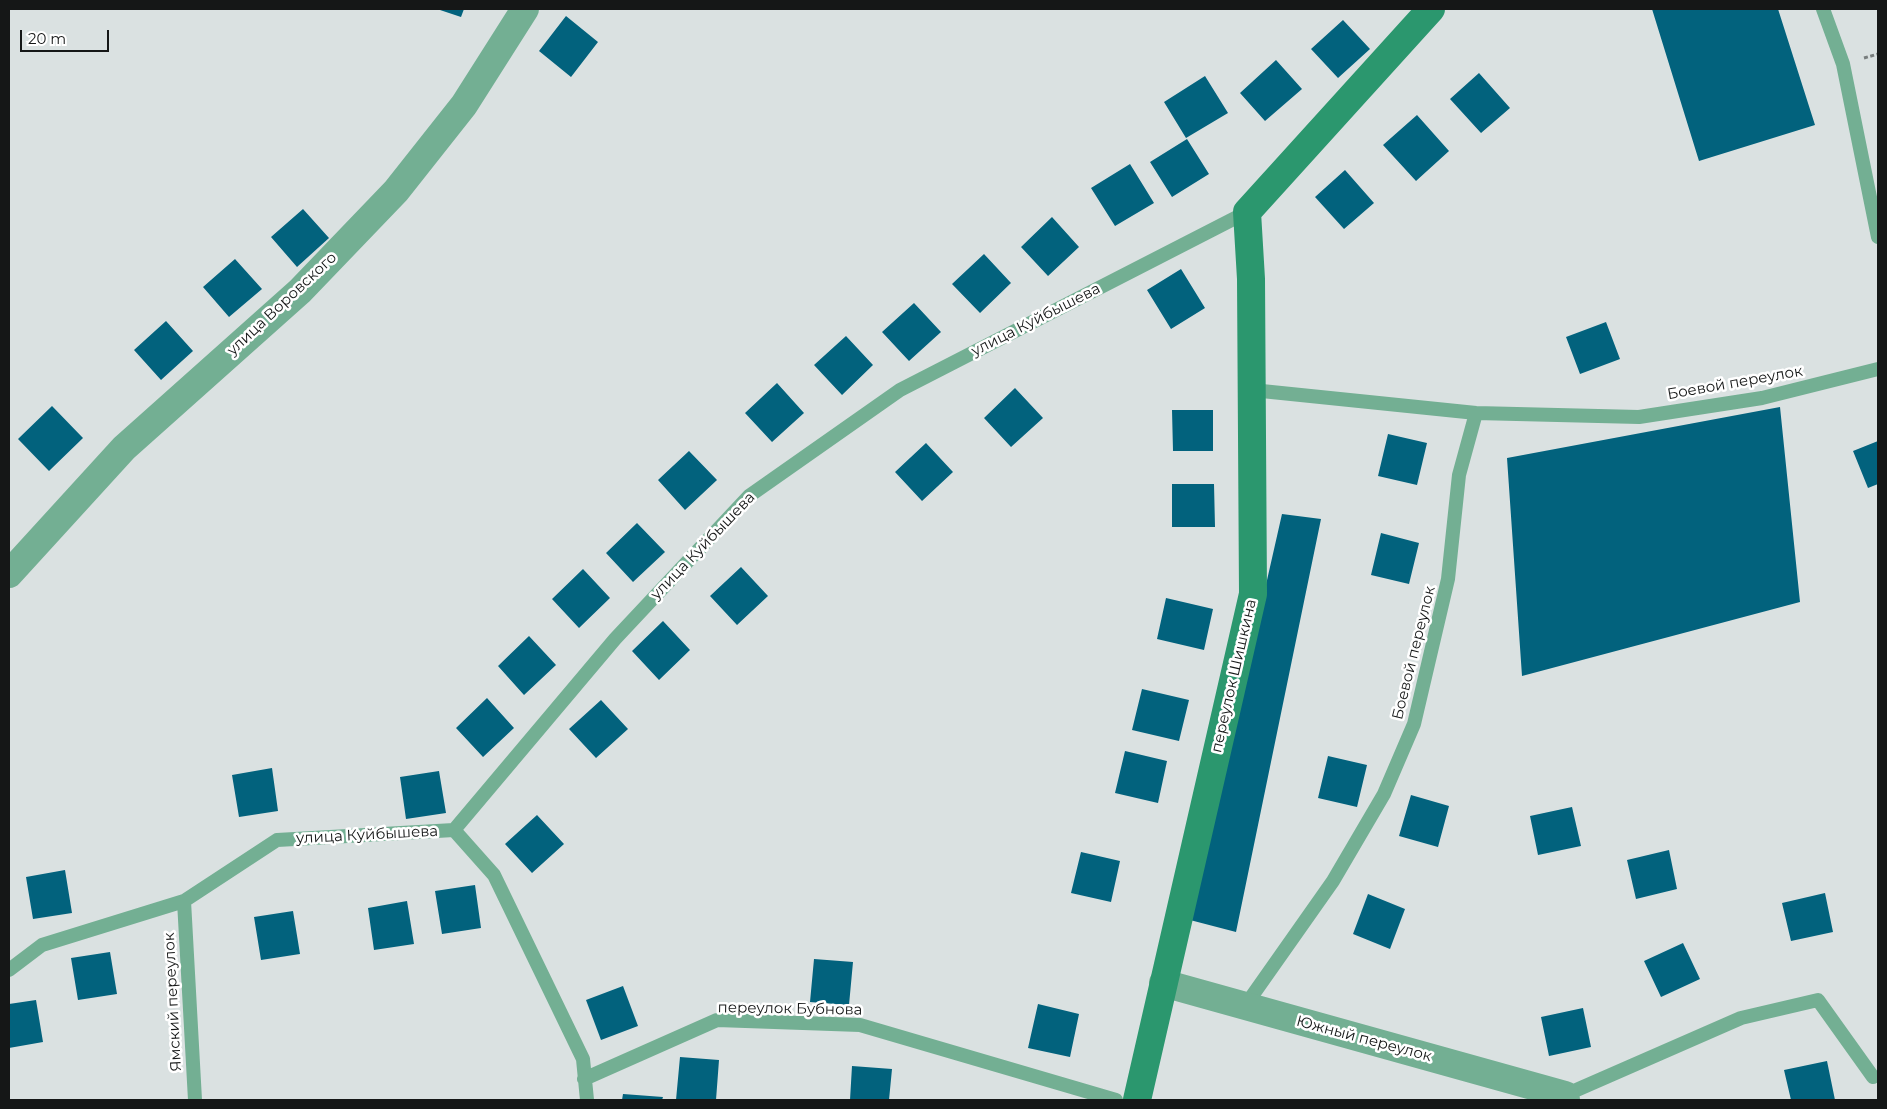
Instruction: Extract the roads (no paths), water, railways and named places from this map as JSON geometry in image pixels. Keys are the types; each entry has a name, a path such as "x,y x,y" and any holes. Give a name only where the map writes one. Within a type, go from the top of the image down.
{"street":[{"name":"улица Воровского","path":"9,574 124,448 300,291 396,191 464,105 525,9"},
{"name":"улица Куйбышева","path":"1247,212 1431,9"},
{"name":"переулок Шишкина","path":"1137,1100 1253,594 1251,280 1247,212"},
{"name":"Южный переулок","path":"1164,983 1565,1097"}],"lane":[{"path":"1823,9 1843,64 1878,237"},
{"name":"улица Куйбышева","path":"9,970 42,945 184,901 278,840 454,830 615,639 749,496 900,390 1247,212"},
{"name":"Боевой переулок","path":"1252,390 1476,413 1639,417 1762,398 1878,369"},
{"name":"Боевой переулок","path":"1245,1006 1333,881 1384,794 1414,724 1448,579 1459,475 1476,413"},
{"path":"454,830 494,875 583,1059 587,1100"},
{"name":"Ямский переулок","path":"184,901 195,1100"},
{"name":"Южный переулок","path":"1565,1097 1741,1018 1818,1000 1873,1077"},
{"name":"переулок Бубнова","path":"584,1079 718,1020 860,1025 1116,1100"}]}
